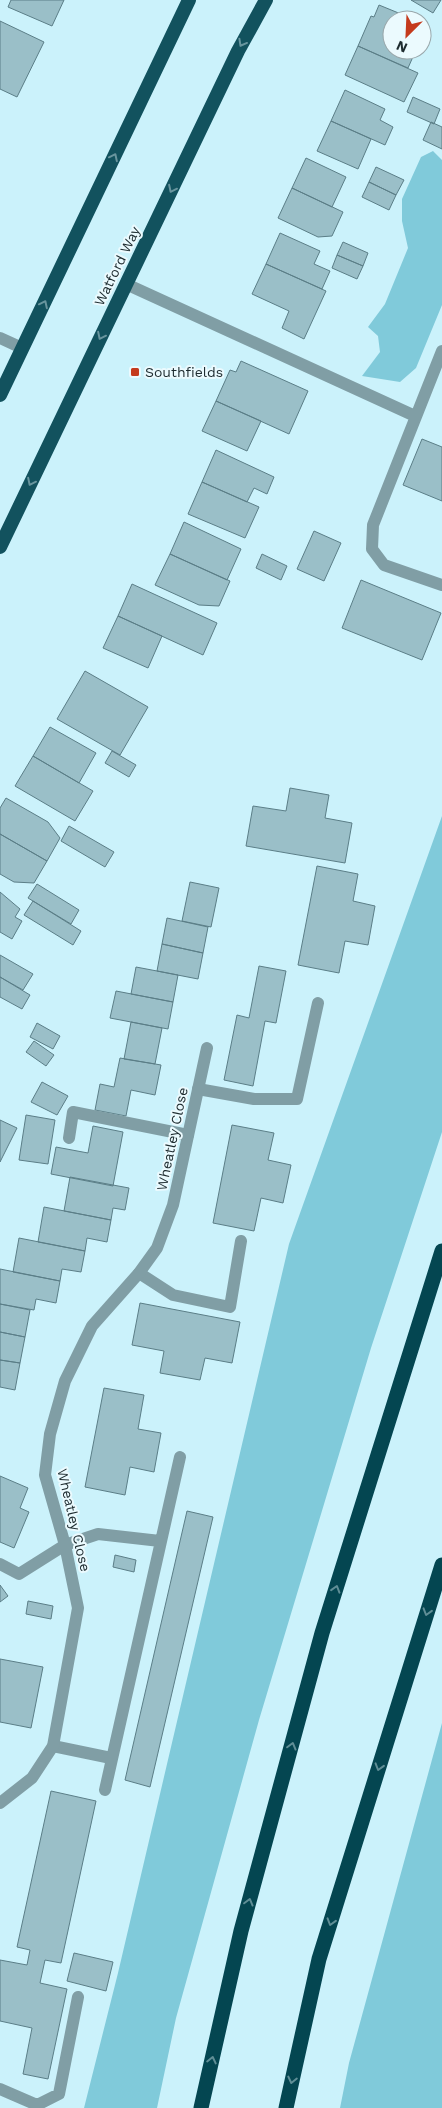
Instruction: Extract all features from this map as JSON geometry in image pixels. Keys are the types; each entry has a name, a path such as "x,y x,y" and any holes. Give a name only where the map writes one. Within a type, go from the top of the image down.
{"highway":[{"path":"0,395 189,0"},
{"name":"Watford Way","path":"0,547 238,51 266,0"},
{"path":"201,2108 241,1931 322,1633 442,1250"},
{"path":"286,2108 319,1959 442,1565"}],"street":[{"path":"126,284 415,416"},
{"path":"0,338 22,348"},
{"path":"442,351 373,525 372,549 384,565 442,585"},
{"path":"198,1089 254,1098 297,1099 318,1003"},
{"name":"Wheatley Close","path":"0,1803 32,1778 53,1746 78,1608 65,1545 46,1475 50,1434 65,1381 92,1326 139,1272 157,1248 173,1205 207,1048"},
{"path":"69,1138 73,1112 188,1135"},
{"path":"139,1272 172,1295 230,1307 241,1240"},
{"path":"105,1790 180,1458"},
{"path":"0,1564 19,1574 65,1545 98,1534 160,1541"},
{"path":"53,1746 111,1758"},
{"path":"0,2089 37,2107 59,2094 78,1997"}],"shaded area":[{"path":"433,151 442,160 442,305 416,368 400,382 362,376 380,352 378,336 368,327 385,304 408,248 402,221 402,199 421,157"},
{"path":"442,816 442,1132 371,1348 259,1720 176,2018 157,2108 84,2108 118,1973 289,1244"},
{"path":"442,1723 442,2108 340,2108 349,2063"}],"building":[{"path":"11,0 64,0 52,26 8,7"},
{"path":"411,0 441,0 433,13 432,10 428,10"},
{"path":"379,5 391,10 382,10 382,57 358,46 371,16 374,17"},
{"path":"0,21 44,42 17,97 0,89"},
{"path":"358,46 382,57 382,60 389,60 418,73 404,102 345,75"},
{"path":"390,60 412,60 408,68"},
{"path":"345,90 385,109 380,120 393,127 385,145 331,121"},
{"path":"413,97 440,109 434,124 407,112"},
{"path":"331,121 371,139 358,169 317,151"},
{"path":"431,122 442,127 442,149 423,140"},
{"path":"306,158 346,177 332,207 292,188"},
{"path":"376,167 404,180 396,195 369,182"},
{"path":"369,182 396,195 389,210 362,197"},
{"path":"292,188 343,212 332,236 318,237 278,218"},
{"path":"280,233 320,251 314,264 330,271 322,289 266,264"},
{"path":"343,242 368,253 363,266 337,255"},
{"path":"337,255 363,266 357,279 332,268"},
{"path":"266,264 326,291 304,339 282,328 289,311 252,294"},
{"path":"241,361 308,391 289,434 216,401 230,370 236,372"},
{"path":"216,401 261,421 247,451 202,431"},
{"path":"422,439 442,447 442,501 403,485"},
{"path":"216,450 274,477 267,494 254,488 247,502 202,482"},
{"path":"202,482 259,507 245,538 188,514"},
{"path":"184,522 241,549 227,580 170,554"},
{"path":"314,531 341,543 324,581 297,569"},
{"path":"170,554 230,581 219,606 199,605 155,585"},
{"path":"262,554 287,566 281,580 256,568"},
{"path":"361,580 441,613 422,660 342,628"},
{"path":"132,584 217,623 203,655 118,616"},
{"path":"118,616 162,636 148,668 103,648"},
{"path":"85,671 148,707 120,755 57,719"},
{"path":"50,727 96,753 79,783 33,756"},
{"path":"112,751 136,765 129,777 105,763"},
{"path":"33,756 93,791 75,821 15,786"},
{"path":"290,788 329,795 325,818 352,823 345,863 246,846 253,806 286,811"},
{"path":"6,798 48,822 60,838 47,861 0,834 0,808"},
{"path":"69,826 114,852 105,867 61,841"},
{"path":"0,834 47,861 34,883 14,882 0,874"},
{"path":"317,866 358,874 353,901 375,906 368,945 345,941 339,973 298,965"},
{"path":"190,882 219,888 211,927 182,921"},
{"path":"37,884 79,910 71,924 28,898"},
{"path":"0,892 20,909 15,917 22,921 12,939 0,932"},
{"path":"33,901 81,931 73,945 24,915"},
{"path":"167,918 208,927 203,953 162,944"},
{"path":"162,944 203,953 198,979 157,971"},
{"path":"0,955 33,974 23,990 0,977"},
{"path":"259,966 286,971 276,1023 265,1021 253,1086 224,1080 237,1015 249,1018"},
{"path":"136,967 178,975 173,1002 131,994"},
{"path":"0,977 30,995 22,1009 0,997"},
{"path":"116,991 173,1002 168,1029 110,1018"},
{"path":"131,1022 162,1028 155,1064 124,1059"},
{"path":"37,1023 60,1036 53,1049 30,1037"},
{"path":"34,1041 54,1055 46,1066 26,1052"},
{"path":"120,1058 161,1065 155,1095 131,1090 126,1116 95,1110 100,1084 114,1087"},
{"path":"42,1082 68,1096 57,1115 31,1102"},
{"path":"26,1115 55,1120 48,1164 19,1160"},
{"path":"0,1120 17,1128 0,1162"},
{"path":"232,1125 274,1133 268,1160 291,1165 283,1203 261,1198 254,1231 213,1223"},
{"path":"93,1126 123,1132 113,1186 51,1174 56,1147 88,1153"},
{"path":"70,1177 129,1188 125,1210 113,1208 111,1220 64,1211"},
{"path":"44,1207 111,1220 107,1242 87,1238 85,1251 38,1242"},
{"path":"19,1238 85,1251 81,1272 62,1269 60,1281 13,1272"},
{"path":"0,1269 60,1281 56,1303 36,1299 34,1310 0,1304"},
{"path":"140,1303 240,1322 232,1363 205,1358 200,1380 160,1373 164,1351 132,1345"},
{"path":"0,1304 30,1310 25,1337 0,1332"},
{"path":"0,1332 25,1337 20,1363 0,1360"},
{"path":"0,1360 20,1363 15,1390 0,1387"},
{"path":"104,1388 144,1395 138,1429 161,1433 154,1472 130,1467 125,1495 85,1487"},
{"path":"0,1476 28,1488 20,1508 29,1512 14,1548 0,1542"},
{"path":"187,1511 213,1517 150,1787 125,1780"},
{"path":"115,1555 136,1560 134,1572 113,1567"},
{"path":"0,1585 8,1596 0,1602"},
{"path":"28,1601 53,1606 51,1619 26,1614"},
{"path":"0,1659 43,1667 31,1728 0,1722"},
{"path":"51,1791 96,1801 61,1963 45,1960 40,1983 67,1989 48,2079 23,2074 32,2028 0,2021 0,1960 27,1965 30,1950 17,1947"},
{"path":"74,1953 113,1962 106,1991 67,1981"}],"place":[{"name":"Southfields","path":"135,372"}]}
